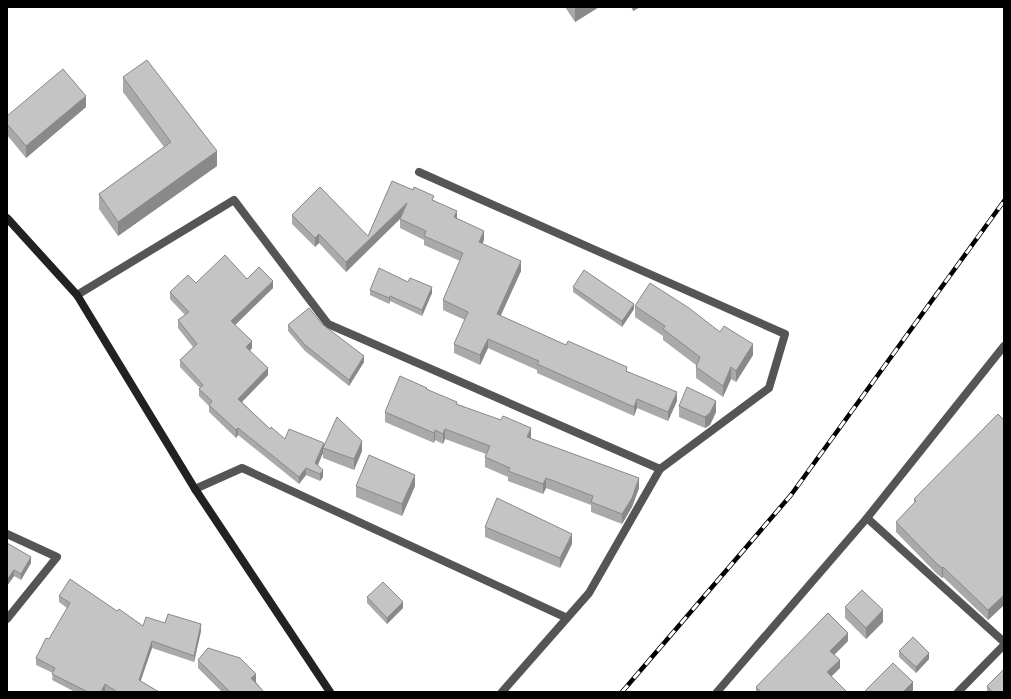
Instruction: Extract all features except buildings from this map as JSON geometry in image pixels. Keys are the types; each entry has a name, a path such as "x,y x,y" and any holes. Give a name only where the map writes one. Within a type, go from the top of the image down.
{"street":[{"path":"419,172 785,334 769,388 660,469 590,593 502,692"},
{"path":"77,295 234,200 328,324 660,469"},
{"path":"7,218 77,295 195,489 330,692"},
{"path":"717,692 867,518 1004,346"},
{"path":"195,489 242,468 567,618"},
{"path":"867,518 1004,644 958,692"},
{"path":"7,534 57,557 7,618"}],"railway":[{"path":"622,692 791,495 1004,201"}]}
